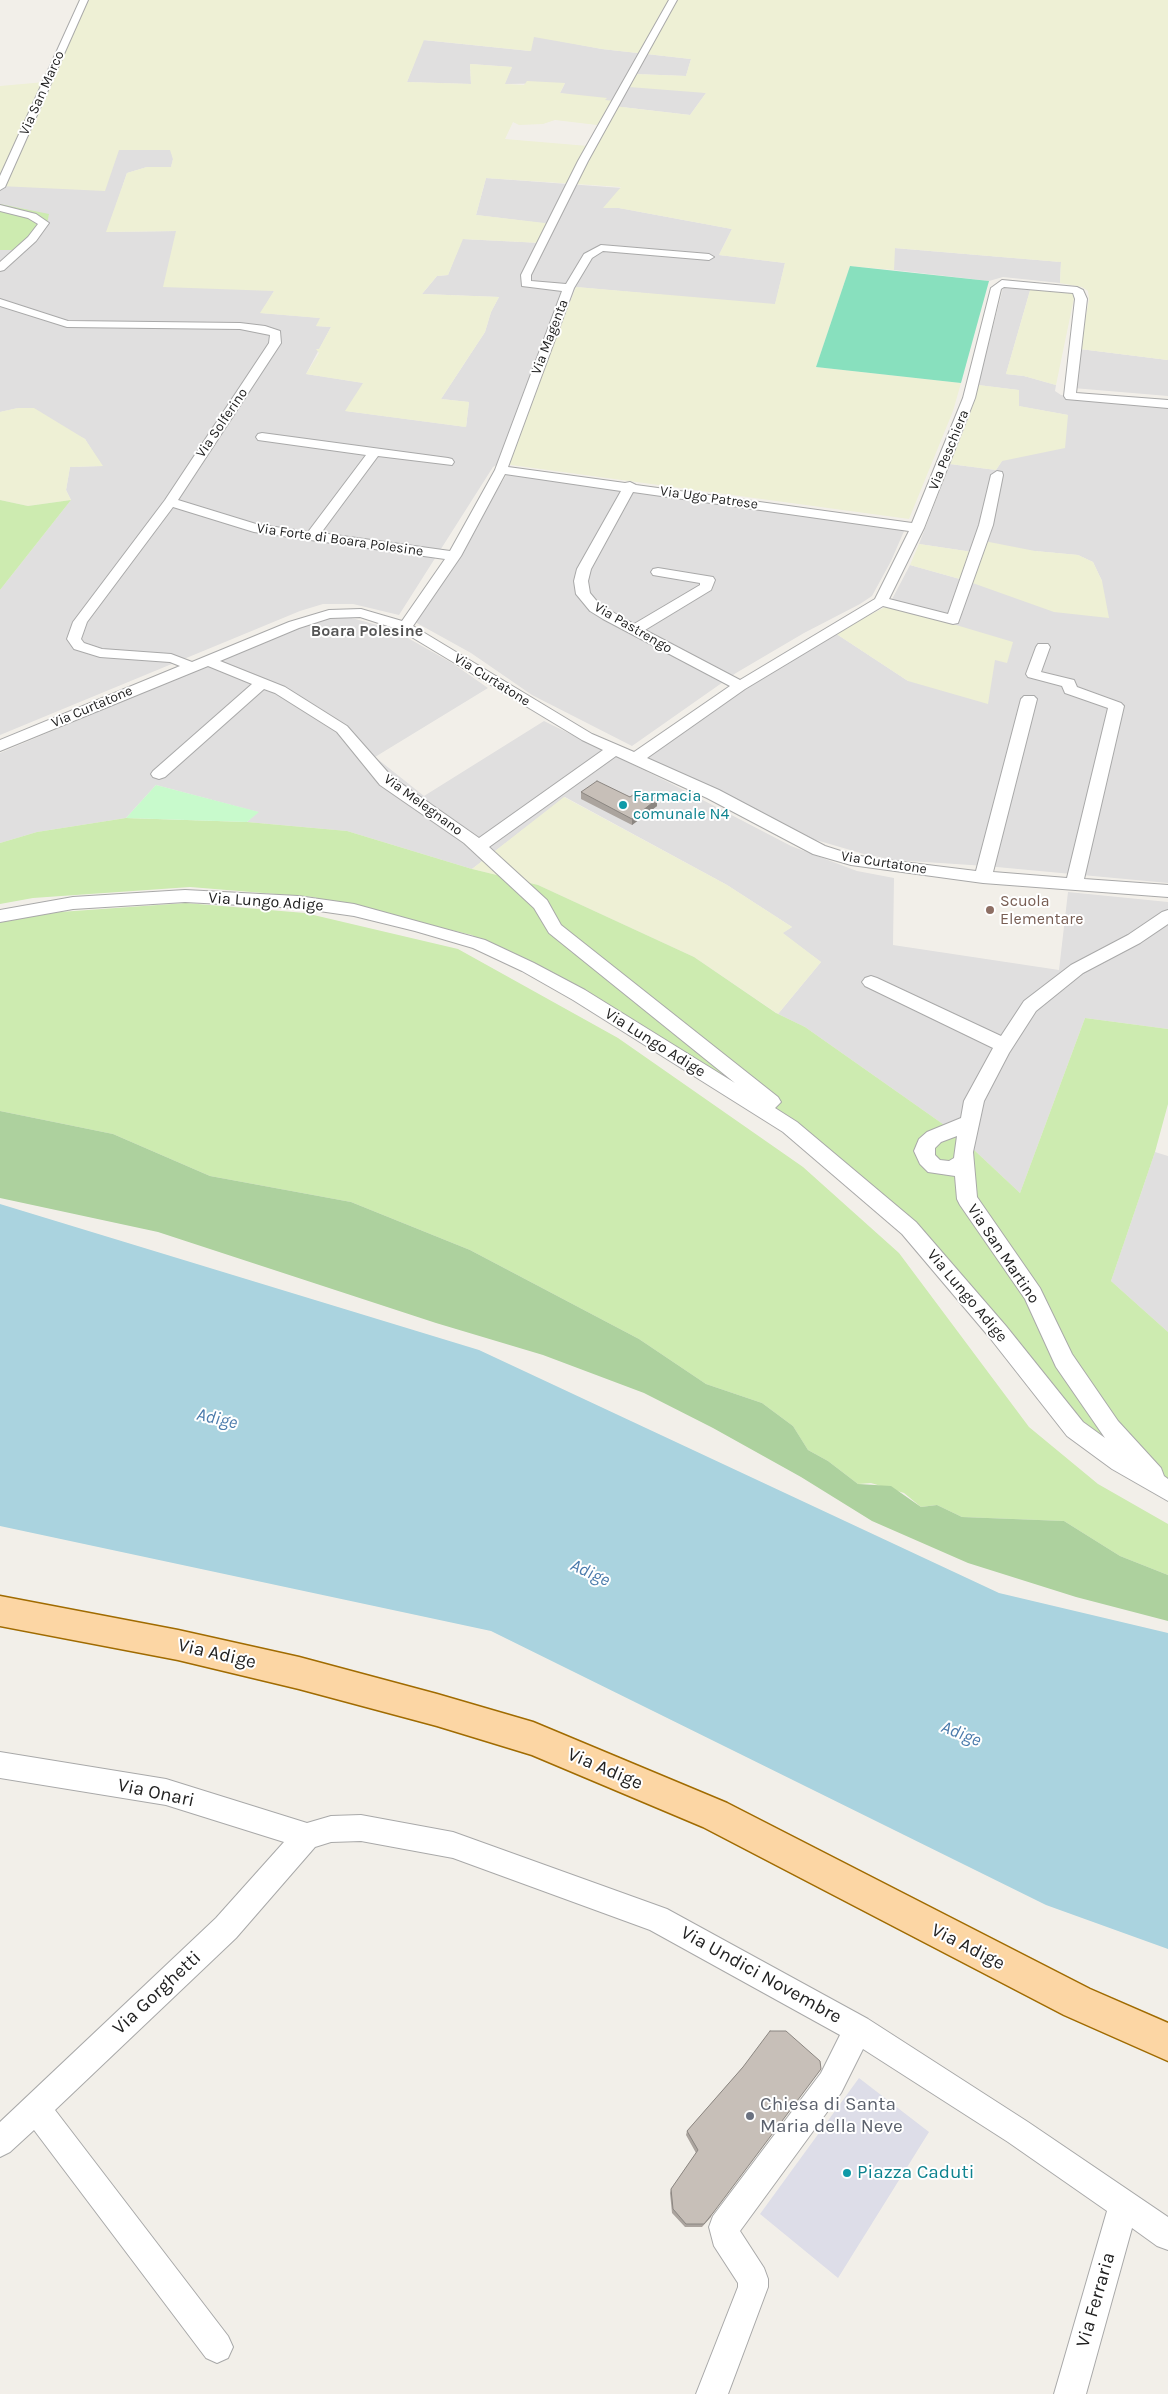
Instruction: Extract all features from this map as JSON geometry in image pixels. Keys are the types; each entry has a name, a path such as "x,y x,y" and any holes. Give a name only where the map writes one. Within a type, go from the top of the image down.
{"main road":[{"name":"Via Adige","path":"0,1611 178,1644 290,1671 436,1710 533,1739 715,1815 993,1960 1077,2002 1168,2042"}],"street":[{"name":"Via San Marco","path":"0,187 84,0"},
{"name":"Via Magenta","path":"405,627 454,556 501,470 569,288 526,284 526,275 583,161 673,0"},
{"path":"0,208 32,216 44,223 32,239 0,268"},
{"path":"569,288 588,256 601,248 709,257"},
{"name":"Via Peschiera","path":"881,602 917,528 970,398 996,288 1002,283 1078,290 1081,299 1070,396 1168,404"},
{"name":"Via Solferino","path":"0,302 67,324 240,326 265,329 276,334 275,343 170,502 80,622 74,639 79,646 93,651 176,659 190,667"},
{"path":"262,437 448,462"},
{"path":"311,537 374,453"},
{"name":"Via Ugo Patrese","path":"501,470 630,486 917,528"},
{"path":"635,759 740,686 881,602 953,620 986,525 997,475"},
{"name":"Via Pastrengo","path":"630,486 584,569 581,581 583,594 591,604 608,616 740,686"},
{"name":"Via Forte di Boara Polesine","path":"170,502 254,528 454,556"},
{"path":"635,630 706,587 708,580 658,572"},
{"name":"Via Curtatone","path":"0,746 294,625 329,614 350,612 372,615 405,627 540,710 614,750 713,794 820,850 851,860 887,866 1168,891"},
{"path":"1044,647 1034,674 1069,683 1070,690 1116,706 1074,884"},
{"name":"Via Melegnano","path":"206,660 280,690 342,729 386,780 470,839 478,847 614,750"},
{"path":"159,774 262,682"},
{"path":"983,876 1030,699"},
{"path":"478,847 541,904 555,929 770,1102 790,1127"},
{"name":"Via Lungo Adige","path":"0,916 73,903 202,897 308,903 354,910 479,944 528,967 579,995 790,1127 909,1228 998,1332 1075,1429 1120,1462 1168,1491"},
{"name":"Via San Martino","path":"1168,916 1134,939 1077,969 1030,1006 1004,1045 974,1101 963,1152 967,1199 1033,1294 1064,1360 1110,1428 1168,1491"},
{"path":"871,982 1004,1045"},
{"path":"964,1161 952,1169 935,1167 927,1159 924,1151 926,1144 934,1137 970,1122"},
{"name":"Via Onari","path":"0,1765 166,1792 307,1836"},
{"name":"Via Undici Novembre","path":"307,1836 331,1830 360,1828 453,1845 657,1918 858,2029 1018,2132 1123,2206 1168,2235"},
{"name":"Via Gorghetti","path":"0,2142 226,1928 307,1836"},
{"path":"712,2394 753,2287 753,2278 725,2235 724,2227 831,2083 858,2029"},
{"path":"35,2107 216,2348"},
{"name":"Via Ferraria","path":"1070,2394 1123,2206"}],"shaded area":[{"path":"533,36 602,49 691,59 686,76 634,74 706,93 690,115 613,106 605,100 560,93 565,83 504,84 512,67 470,64 471,84 407,82 423,40 530,51"},
{"path":"119,150 171,150 173,159 171,167 147,167 127,173 107,232 176,231 274,291 261,313 321,318 316,326 331,327 306,374 364,383 346,411 466,427 469,402 441,399 485,332 491,312 499,297 422,294 437,276 448,275 462,239 542,243 550,224 476,215 486,178 622,188 604,208 619,208 732,229 719,255 785,263 775,305 576,287 498,464 493,467 399,615 353,604 323,604 300,611 0,735 0,590 71,500 66,490 70,467 102,466 85,439 18,408 0,412 0,250 17,250 49,215 0,204 0,186"},
{"path":"894,248 1061,262 1060,283 1003,277 989,281 894,270"},
{"path":"1004,284 1031,287 1006,374 1024,376 1056,385 1055,391 1061,395 1168,404 1168,883 986,866 894,860 864,854 809,838 726,794 646,758 751,682 835,633 908,681 889,605 910,565 967,581 1102,581 1093,562 1078,555 1035,551 979,553 919,544 950,464 996,470 1002,461 1068,415 1018,406 1018,390 978,385"},
{"path":"1080,349 1168,360 1168,396 1073,388"},
{"path":"507,474 905,529 891,561 872,596 736,673 632,746 532,695 471,653 415,622"},
{"path":"327,617 348,617 392,629 452,663 488,688 375,757 424,796 544,721 672,784 791,846 857,871 894,878 893,945 1059,970 1068,892 1168,902 1168,1029 1085,1018 1020,1193 957,1134 805,1027 778,1014 821,962 782,933 792,927 727,885 565,797 472,869 347,831 247,822 258,812 156,785 126,818 37,832 0,843 0,753 311,622"},
{"path":"1155,1152 1168,1156 1168,1332 1111,1281"},
{"name":"Piazza Caduti","path":"859,2078 929,2132 838,2278 760,2214"}],"green space":[{"path":"79,0 1168,0 1168,360 1080,349 1089,299 1088,291 1082,287 1060,283 1061,262 895,248 894,270 850,266 816,367 961,383 953,411 909,519 504,464 576,287 775,304 785,263 719,255 732,229 619,208 603,208 621,187 486,178 476,215 553,224 542,243 463,239 448,275 437,276 422,294 499,297 491,312 485,332 441,399 469,402 466,427 345,411 363,383 306,374 319,353 316,349 319,349 331,327 316,326 320,318 260,313 274,291 163,287 176,231 106,232 127,173 147,167 171,167 173,159 170,150 119,150 105,191 0,186 0,86 45,82","holes":["534,37 602,49 691,59 686,76 634,74 629,87 706,93 690,115 613,106 588,146 505,139 513,122 519,125 543,124 555,120 597,125 614,101 605,100 607,98 560,93 565,83 527,81 524,85 505,84 512,67 470,64 471,84 407,82 424,40 531,51"]},
{"path":"0,204 49,214 47,224 16,250 0,250"},
{"path":"850,266 989,281 961,383 816,367"},
{"path":"1031,287 1072,292 1074,298 1056,385 1024,376 1006,374"},
{"path":"978,385 1019,390 1019,406 1068,415 1065,448 1002,461 996,470 950,464 970,414"},
{"path":"18,408 34,408 85,439 103,466 70,467 66,490 71,500 28,506 0,500 0,412"},
{"path":"0,500 28,506 71,500 0,590"},
{"path":"984,541 1035,551 1078,555 1093,562 1102,581 1109,618 1054,612 967,581 910,565 919,544 979,553"},
{"path":"889,605 1013,642 1007,663 995,660 988,704 908,681 835,633"},
{"path":"156,785 259,812 247,822 126,818"},
{"path":"564,797 727,885 792,927 783,933 821,962 778,1014 694,957 538,885 472,869"},
{"path":"126,818 247,822 347,831 472,869 538,885 694,957 776,1013 805,1027 957,1134 1020,1193 1085,1018 1168,1029 1168,1104 1155,1152 1111,1281 1168,1332 1168,1493 1113,1463 921,1240 822,1152 634,1024 472,935 313,897 190,887 33,898 0,904 0,843 37,832"},
{"path":"186,903 305,913 458,949 618,1038 803,1167 899,1253 1029,1427 1098,1484 1168,1524 1168,1575 1120,1556 1064,1521 962,1517 937,1505 921,1507 904,1493 871,1483 858,1484 828,1461 808,1450 793,1426 762,1403 706,1384 639,1339 470,1250 351,1202 210,1176 113,1134 0,1111 0,919 32,914"},
{"path":"0,1111 113,1134 210,1176 351,1202 470,1250 639,1339 706,1384 762,1403 793,1426 808,1450 828,1461 858,1484 891,1486 921,1507 937,1505 962,1517 1064,1521 1120,1556 1168,1575 1168,1621 1076,1597 968,1563 872,1521 801,1477 713,1428 644,1393 543,1355 436,1323 158,1232 0,1198"}],"water":[{"name":"Adige","path":"0,1204 479,1350 999,1593 1168,1633 1168,1949 1046,1905 491,1631 0,1526"}],"building":[{"name":"Farmacia comunale N4","path":"597,781 630,797 640,790 657,799 632,819 581,792"},
{"name":"Chiesa di Santa Maria della Neve","path":"770,2031 786,2031 820,2061 821,2069 704,2224 686,2224 673,2209 671,2189 698,2150 687,2131 743,2067"}],"place":[{"name":"Farmacia comunale N4","path":"623,805"},
{"name":"Scuola Elementare","path":"990,910"},
{"name":"Chiesa di Santa Maria della Neve","path":"750,2116"},
{"name":"Piazza Caduti","path":"847,2173"}],"district":[{"name":"Boara Polesine","path":"367,631"}]}
